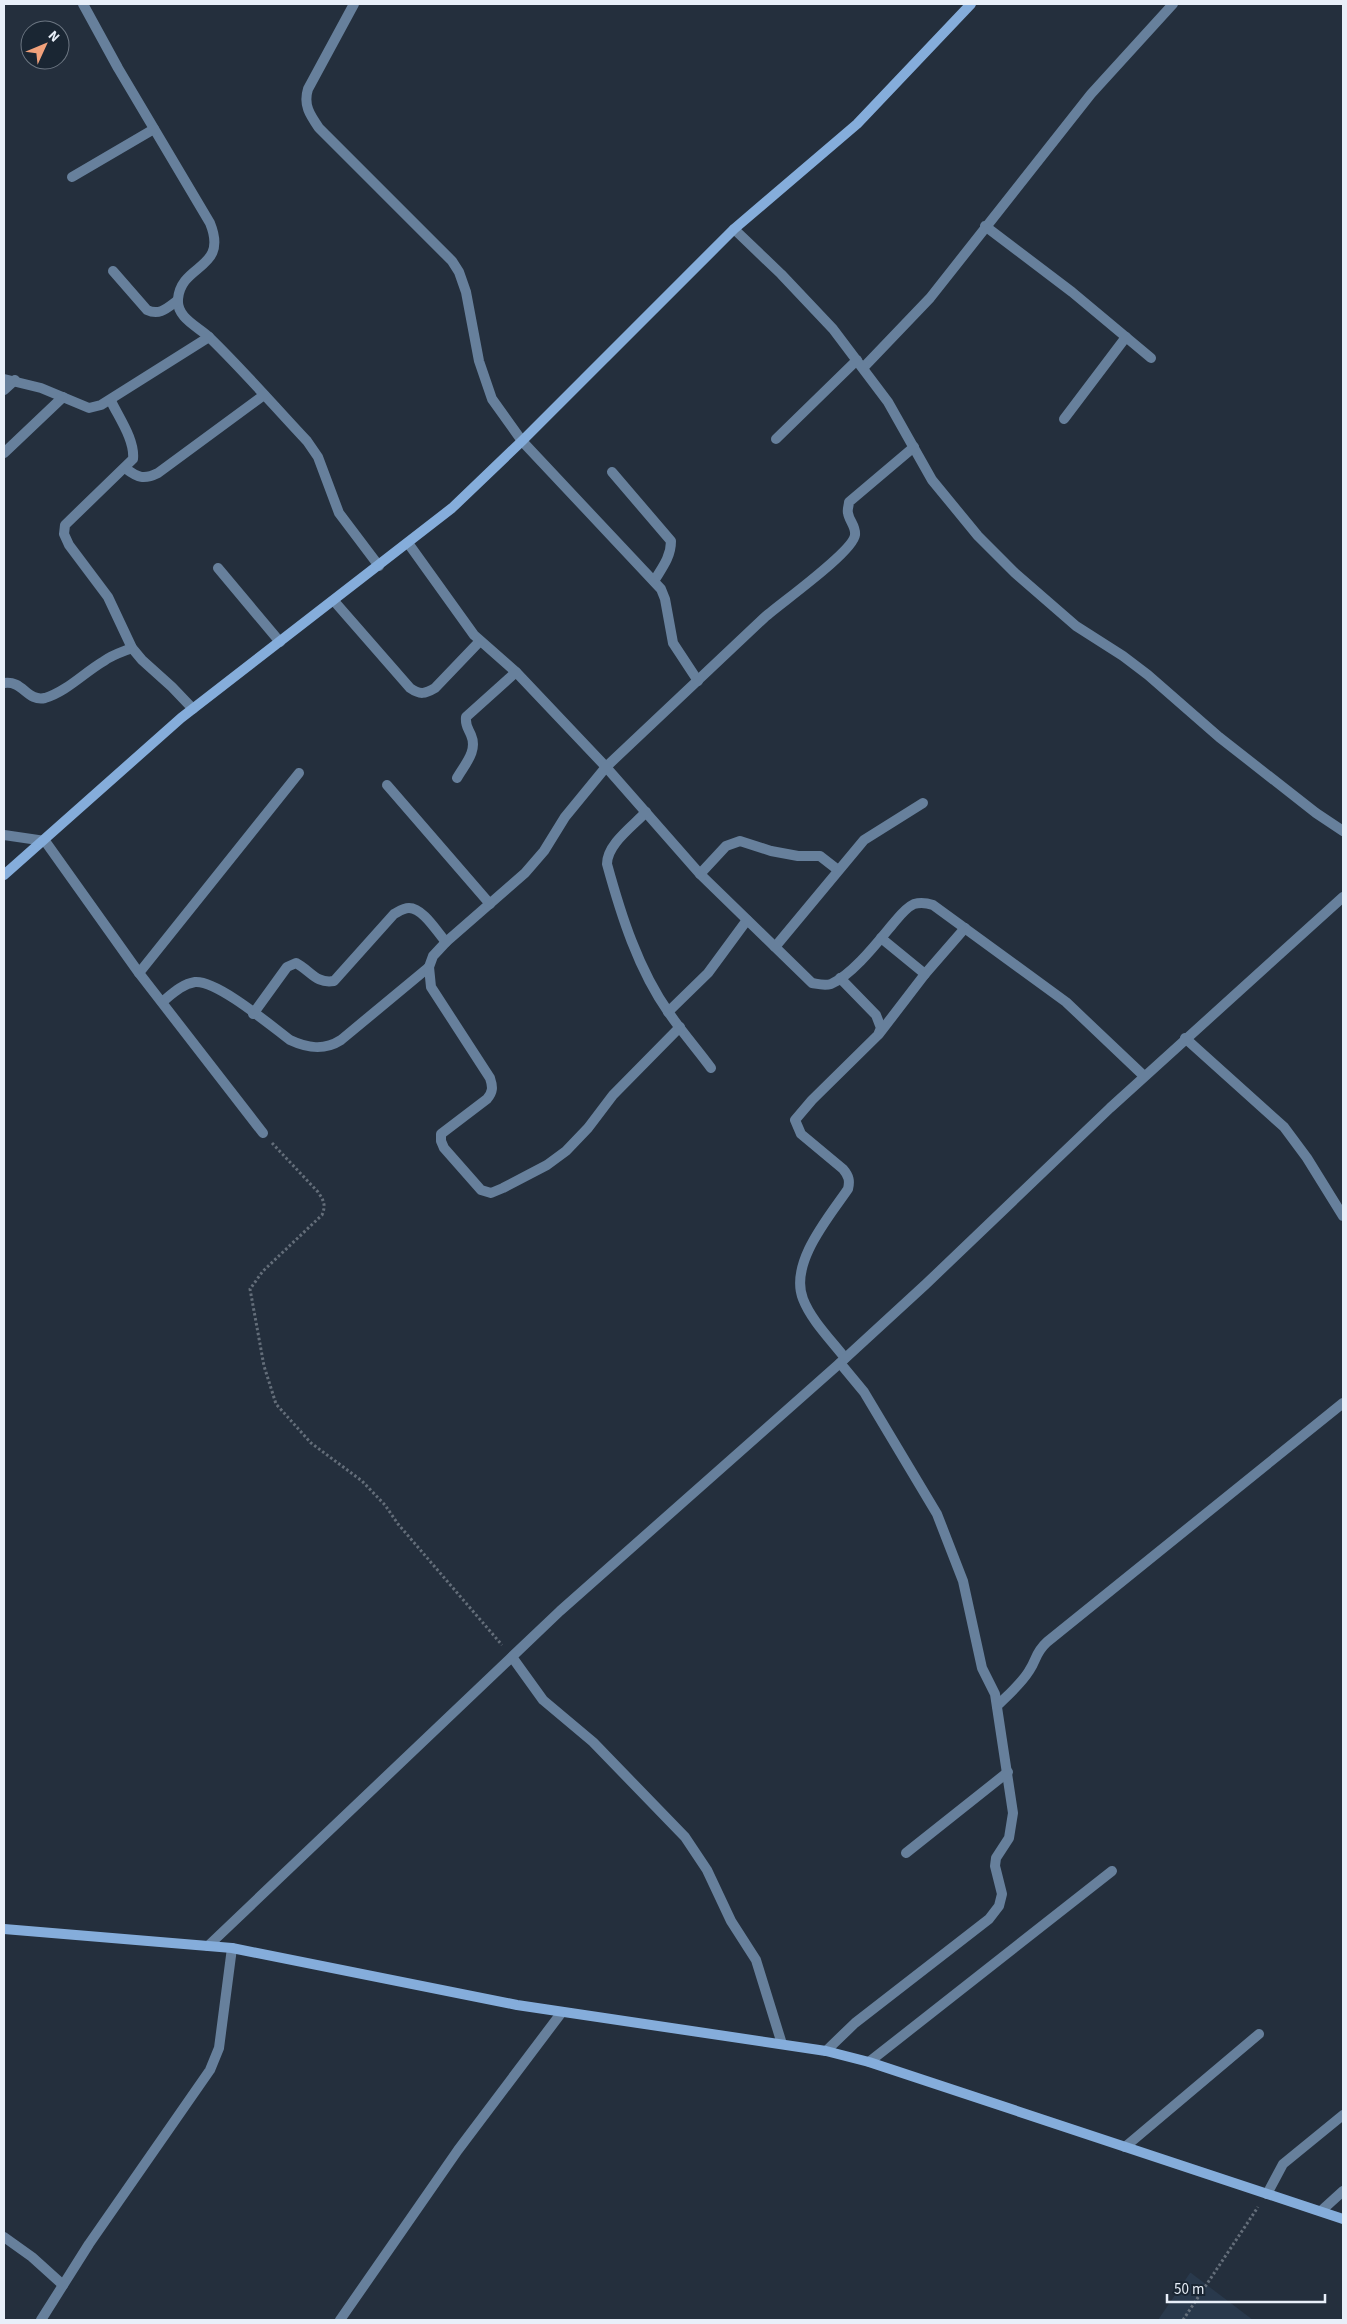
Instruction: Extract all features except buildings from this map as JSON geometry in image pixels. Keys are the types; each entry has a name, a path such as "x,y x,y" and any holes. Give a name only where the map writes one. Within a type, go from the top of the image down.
{"street":[{"path":"83,4 154,129 210,222 216,237 215,248 211,255 187,278 181,288 178,300 179,311 209,337 318,456 339,513 379,566"},
{"path":"354,4 308,89 305,99 307,110 319,128 455,266 466,292 482,374 492,399 522,441 654,581 665,599 673,643 698,681"},
{"path":"4,875 45,841 193,709 452,508 522,441 734,229 858,124 971,4"},
{"path":"776,439 930,298 1091,94 1173,4"},
{"path":"72,177 154,129"},
{"path":"985,226 1072,292 1151,358"},
{"path":"734,229 788,281 833,329 888,402 932,480 978,536 1029,586 1076,626 1148,675 1226,744 1316,813 1343,831"},
{"path":"113,272 147,310 154,313 163,312 178,300"},
{"path":"4,379 15,380 89,408 110,401 209,337"},
{"path":"1064,419 1126,337"},
{"path":"4,390 15,380"},
{"path":"125,468 143,478 158,473 264,395"},
{"path":"4,453 63,398"},
{"path":"110,401 134,452 133,459 65,525 64,534 69,545 108,596 132,648 193,709"},
{"path":"680,1027 613,1095 588,1128 566,1151 546,1164 491,1192 481,1190 476,1185 444,1148 440,1140 441,1134 446,1129 492,1094 492,1086 490,1078 431,987 429,967 433,956 446,942 524,873 544,851 565,817 606,767 785,598 820,574 852,544 855,534 854,526 848,513 849,502 914,447"},
{"path":"612,472 671,541 671,549 667,561 654,581"},
{"path":"408,544 458,616 480,641 516,672 606,767 700,874 812,983 830,984 840,978 881,938 903,912 913,904 922,902 933,905 1082,1015 1144,1076"},
{"path":"218,568 280,642"},
{"path":"334,601 410,688 419,694 427,693 435,688 480,641"},
{"path":"4,682 18,684 34,698 44,698 61,690 106,659 132,648"},
{"path":"456,778 474,750 474,742 465,724 466,717 516,672"},
{"path":"139,973 299,773"},
{"path":"387,785 490,904"},
{"path":"775,947 838,870 870,835 922,803"},
{"path":"646,812 614,846 607,856 607,864 624,921 657,994 668,1012 711,1068"},
{"path":"4,835 45,841 139,973 263,1133"},
{"path":"700,874 726,846 740,841 771,851 798,856 820,856 838,870"},
{"path":"208,1946 560,1611 843,1361 1144,1076 1343,897"},
{"path":"253,1014 287,967 296,963 315,979 324,983 334,981 394,914 402,910 409,908 418,910 446,942"},
{"path":"668,1012 708,973 747,920"},
{"path":"826,2051 855,2023 989,1919 999,1906 1002,1894 995,1866 996,1858 1009,1838 1013,1813 997,1706 990,1682 982,1668 963,1581 936,1514 864,1392 809,1310 803,1298 800,1277 808,1252 848,1189 850,1181 848,1174 843,1169 801,1134 796,1120 812,1100 878,1036 925,974 965,928"},
{"path":"881,938 925,974"},
{"path":"162,1002 182,986 193,982 206,982 299,1044 314,1048 333,1045 377,1012 429,967"},
{"path":"840,978 880,1021 881,1028 878,1036"},
{"path":"1186,1038 1284,1127 1307,1158 1343,1216"},
{"path":"997,1706 1026,1677 1031,1669 1035,1654 1047,1642 1343,1403"},
{"path":"512,1657 543,1700 593,1742 694,1848 731,1921 756,1960 782,2044"},
{"path":"906,1854 1008,1772"},
{"path":"869,2062 1112,1871"},
{"path":"4,1928 232,1948 517,2005 826,2051 869,2062 1343,2219"},
{"path":"41,2320 89,2244 210,2070 219,2048 232,1948"},
{"path":"340,2320 458,2150 562,2012"},
{"path":"1125,2147 1259,2034"},
{"path":"1267,2194 1283,2164 1343,2116"},
{"path":"1321,2211 1343,2192"},
{"path":"4,2237 32,2257 63,2285"}],"path":[{"path":"263,1133 318,1192 324,1200 325,1207 322,1215 263,1271 250,1289 264,1366 276,1404 312,1443 362,1481 385,1505 398,1524 512,1657"},
{"path":"1183,2320 1267,2194"}],"shaded area":[{"path":"1191,2273 1253,2320 1158,2320"}]}
